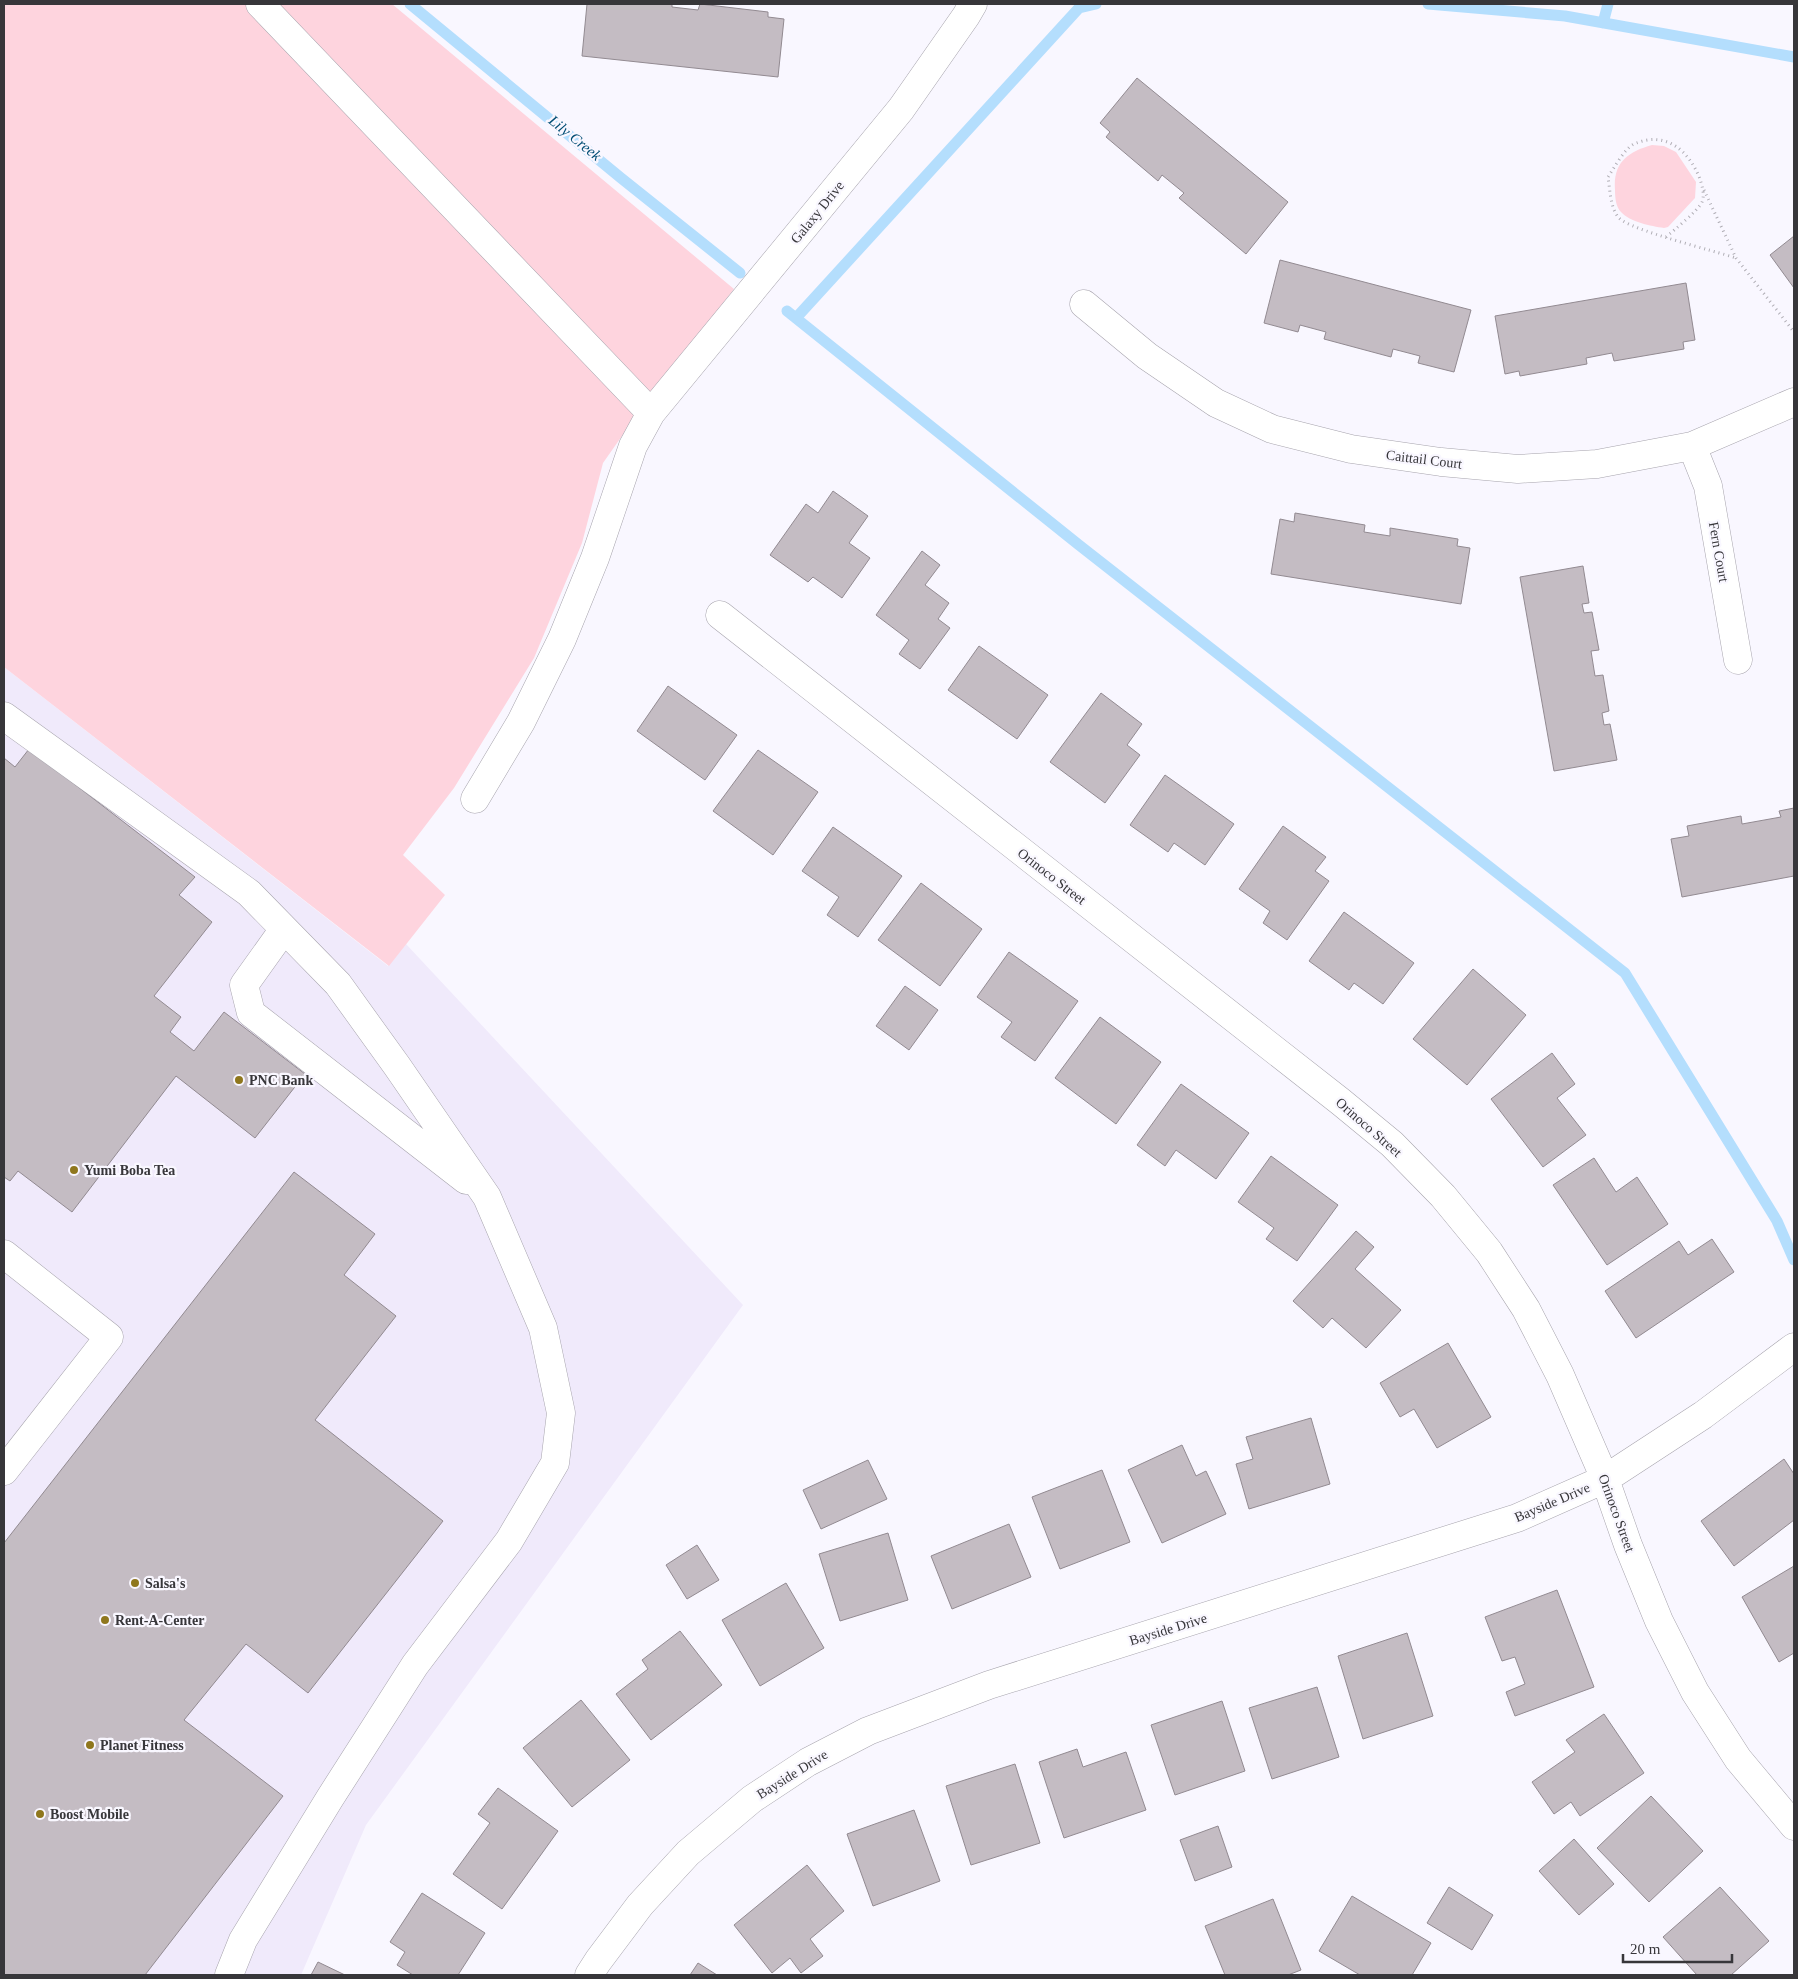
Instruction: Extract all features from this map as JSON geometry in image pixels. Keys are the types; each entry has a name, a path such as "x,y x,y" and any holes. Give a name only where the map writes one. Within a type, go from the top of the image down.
{"street":[{"path":"260,4 651,413"},
{"name":"Galaxy Drive","path":"475,799 521,722 562,639 595,558 633,446 651,413 901,109 973,4"},
{"name":"Caittail Court","path":"1084,304 1147,356 1216,403 1272,429 1351,449 1440,462 1518,469 1597,464 1692,446 1794,402"},
{"name":"Fern Court","path":"1692,446 1708,486 1738,660"},
{"name":"Orinoco Street","path":"720,615 1333,1096 1392,1144 1443,1196 1489,1252 1526,1309 1560,1375 1605,1480 1628,1546 1659,1621 1695,1692 1738,1759 1794,1826"},
{"path":"4,716 249,893 338,984 487,1197 543,1328 561,1413 555,1463 509,1541 415,1665 330,1798 243,1940 229,1975"},
{"path":"284,928 244,985 251,1013 487,1197"},
{"path":"4,1254 109,1337 4,1472"},
{"name":"Bayside Drive","path":"589,1975 640,1905 688,1853 752,1799 808,1762 868,1731 989,1685 1517,1518 1605,1480 1703,1415 1794,1347"}],"path":[{"path":"1736,258 1666,237 1618,218 1611,201 1608,177 1618,161 1633,144 1655,139 1674,144 1693,163 1703,189 1736,258 1794,332"},
{"path":"1666,237 1702,202 1703,189"}],"shaded area":[{"path":"4,4 392,4 734,289 603,463 582,543 534,658 454,788 403,855 445,895 389,966 4,667"},
{"path":"1652,145 1664,146 1676,152 1696,182 1695,198 1668,227 1664,228 1635,221 1625,215 1619,210 1616,199 1616,173 1623,160 1635,151"},
{"path":"4,667 388,966 406,944 743,1305 366,1825 301,1975 4,1975"}],"building":[{"path":"587,4 672,4 672,7 698,10 700,4 768,12 768,17 784,19 778,77 582,56"},
{"path":"1137,78 1288,202 1246,254 1179,198 1184,193 1162,175 1158,181 1106,137 1110,132 1100,123"},
{"path":"1794,236 1794,288 1770,255"},
{"path":"1280,260 1471,310 1454,372 1418,363 1420,356 1393,349 1391,357 1324,339 1326,332 1300,325 1298,332 1264,323"},
{"path":"1686,283 1695,340 1683,342 1684,349 1614,361 1612,353 1586,358 1587,364 1520,376 1519,371 1505,374 1495,316"},
{"path":"833,491 868,516 849,543 870,558 842,598 813,577 808,582 770,555 806,504 818,513"},
{"path":"1295,513 1365,525 1364,532 1390,536 1390,528 1458,539 1457,546 1470,548 1461,604 1271,574 1280,519 1294,522"},
{"path":"922,551 940,565 925,585 949,603 938,619 950,628 920,669 899,654 909,640 876,615"},
{"path":"1583,566 1589,603 1582,604 1584,613 1592,612 1599,650 1591,651 1595,676 1603,675 1609,711 1602,713 1604,725 1610,724 1617,760 1554,771 1520,577"},
{"path":"979,646 1048,695 1017,739 948,690"},
{"path":"668,686 737,735 705,780 637,731"},
{"path":"1101,693 1142,724 1127,745 1140,755 1105,803 1050,762"},
{"path":"29,749 195,877 179,895 212,922 154,996 181,1017 170,1032 194,1051 224,1012 305,1074 255,1138 176,1076 72,1212 18,1171 10,1181 4,1177 4,758 15,767"},
{"path":"758,750 818,792 773,855 713,811"},
{"path":"1165,775 1234,824 1205,865 1174,843 1168,852 1130,825"},
{"path":"1794,808 1794,876 1682,897 1671,839 1689,836 1687,826 1741,816 1742,824 1781,817 1779,811"},
{"path":"1283,826 1326,857 1315,871 1329,881 1287,940 1263,923 1270,911 1239,889"},
{"path":"833,827 902,876 858,937 827,915 839,897 802,871"},
{"path":"921,883 982,929 940,986 878,940"},
{"path":"1344,912 1414,963 1383,1004 1354,983 1349,990 1309,961"},
{"path":"1009,952 1078,1001 1035,1061 1001,1037 1012,1022 977,997"},
{"path":"1473,969 1526,1015 1467,1085 1413,1039"},
{"path":"905,986 938,1010 909,1050 876,1026"},
{"path":"1100,1017 1161,1062 1116,1124 1055,1078"},
{"path":"1552,1053 1575,1084 1557,1098 1586,1135 1543,1167 1491,1099"},
{"path":"1181,1084 1249,1133 1216,1179 1176,1150 1165,1166 1137,1145"},
{"path":"1271,1156 1338,1205 1297,1261 1266,1239 1274,1228 1238,1202"},
{"path":"1594,1158 1616,1192 1637,1177 1668,1224 1607,1265 1553,1185"},
{"path":"294,1172 375,1234 344,1275 396,1316 315,1420 443,1521 308,1693 246,1644 184,1720 283,1796 145,1975 4,1975 4,1543"},
{"path":"1356,1231 1374,1247 1355,1269 1401,1310 1366,1348 1332,1318 1323,1328 1293,1301"},
{"path":"1712,1239 1734,1272 1636,1338 1605,1291 1679,1241 1688,1255"},
{"path":"1448,1343 1491,1417 1437,1448 1414,1409 1400,1417 1380,1383"},
{"path":"1311,1418 1330,1484 1249,1509 1236,1464 1253,1459 1246,1437"},
{"path":"1182,1445 1196,1476 1206,1471 1226,1514 1162,1543 1128,1470"},
{"path":"1784,1459 1794,1474 1794,1520 1734,1566 1701,1521"},
{"path":"868,1460 887,1499 821,1529 803,1490"},
{"path":"1102,1470 1130,1542 1060,1569 1032,1497"},
{"path":"1009,1524 1031,1577 952,1609 931,1556"},
{"path":"888,1533 908,1600 840,1621 819,1554"},
{"path":"697,1545 719,1580 687,1599 666,1565"},
{"path":"1794,1566 1794,1653 1779,1662 1742,1597"},
{"path":"786,1583 824,1648 760,1686 722,1620"},
{"path":"1557,1590 1594,1687 1515,1716 1506,1692 1525,1684 1515,1657 1502,1661 1485,1617"},
{"path":"680,1631 722,1685 651,1740 616,1694 648,1669 642,1660"},
{"path":"1407,1633 1433,1716 1363,1739 1338,1656"},
{"path":"1317,1687 1339,1757 1272,1779 1249,1708"},
{"path":"581,1700 630,1760 572,1807 523,1748"},
{"path":"1222,1701 1245,1771 1175,1795 1151,1725"},
{"path":"1604,1714 1644,1773 1580,1816 1571,1802 1554,1814 1532,1782 1575,1752 1566,1740"},
{"path":"1077,1749 1083,1767 1126,1752 1146,1810 1064,1838 1039,1762"},
{"path":"1015,1764 1040,1843 971,1865 946,1786"},
{"path":"498,1788 558,1831 502,1909 453,1874 490,1823 478,1814"},
{"path":"1651,1796 1703,1851 1649,1902 1597,1848"},
{"path":"914,1810 940,1881 873,1906 847,1834"},
{"path":"1218,1826 1232,1867 1195,1881 1180,1840"},
{"path":"1574,1839 1614,1884 1579,1915 1539,1871"},
{"path":"807,1865 844,1911 810,1939 823,1956 801,1973 790,1958 772,1973 734,1925"},
{"path":"1449,1887 1493,1915 1472,1950 1427,1923"},
{"path":"1720,1887 1769,1941 1731,1975 1697,1975 1663,1937"},
{"path":"422,1893 485,1933 458,1975 413,1975 397,1965 405,1952 390,1942"},
{"path":"1352,1896 1431,1943 1412,1975 1360,1975 1319,1951"},
{"path":"1273,1899 1301,1970 1288,1975 1225,1975 1205,1926"},
{"path":"318,1962 345,1975 311,1975"},
{"path":"698,1963 717,1975 690,1975"}],"waterway":[{"name":"Lily Creek","path":"410,4 621,178 740,273"},
{"path":"796,318 1079,8 1096,4"},
{"path":"1428,4 1565,16 1794,57"},
{"path":"1603,23 1608,4"},
{"path":"787,311 1079,545 1625,973 1777,1221 1794,1260"}],"place":[{"name":"PNC Bank","path":"239,1080"},
{"name":"Yumi Boba Tea","path":"74,1170"},
{"name":"Salsa's","path":"135,1583"},
{"name":"Rent-A-Center","path":"105,1620"},
{"name":"Planet Fitness","path":"90,1745"},
{"name":"Boost Mobile","path":"40,1814"}]}
